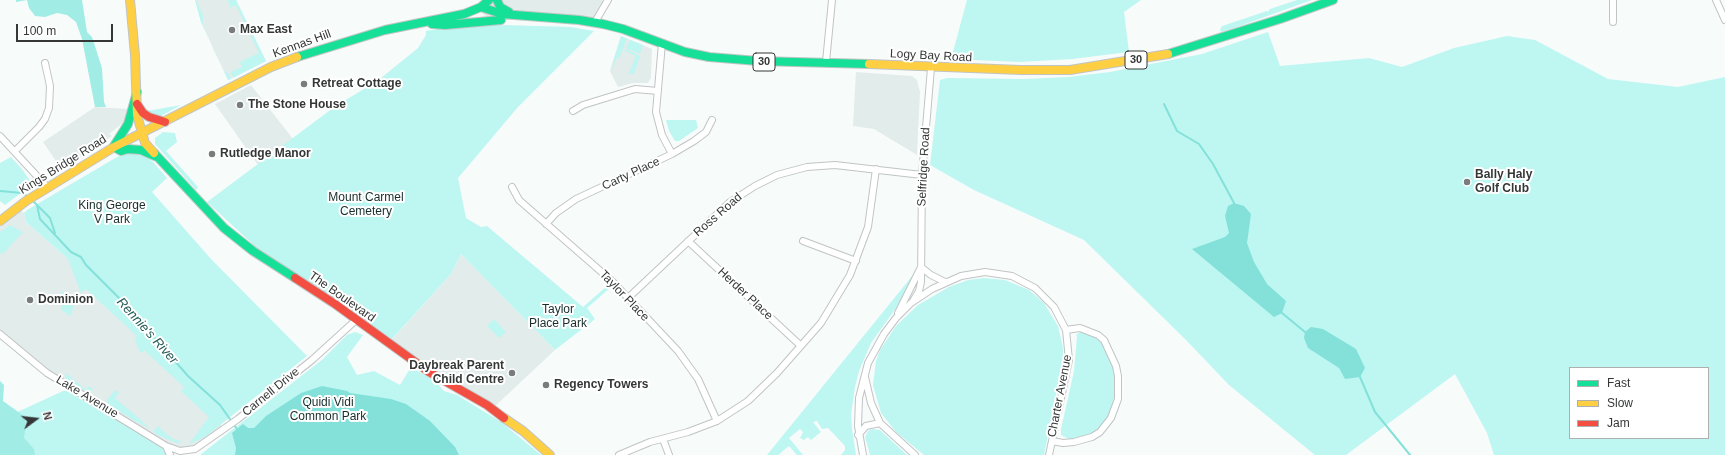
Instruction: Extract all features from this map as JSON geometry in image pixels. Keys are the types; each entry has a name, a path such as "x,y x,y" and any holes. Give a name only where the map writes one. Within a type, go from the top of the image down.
{"main road":[{"name":"The Boulevard","path":"130,0 137,92 137,115 145,143 204,208 240,241 429,372 494,410 523,431 550,455"},
{"name":"Kennas Hill","path":"142,134 270,68 299,56 385,30 464,14 481,7 489,0"},
{"path":"497,0 500,8 513,15"},
{"name":"Logy Bay Road","path":"481,7 502,14 595,22 623,29 685,52 709,57 758,62 826,62 931,68 1070,70 1165,55 1280,19 1333,0"},
{"name":"Logy Bay Road","path":"481,7 484,15 501,20 516,20 525,17"},
{"path":"425,23 445,25 501,20"},
{"path":"137,92 128,124 123,134 114,143 114,147 121,151 128,149 141,150 157,157"},
{"path":"137,104 149,117 165,122"},
{"name":"Kings Bridge Road","path":"0,221 36,195 114,147 142,134"}],"street":[{"path":"595,22 608,0"},
{"path":"826,62 832,0"},
{"path":"1613,0 1613,22"},
{"path":"1716,0 1725,20"},
{"path":"662,43 656,112 658,122 672,154"},
{"path":"15,151 39,127 50,108 50,86 45,63"},
{"name":"Selfridge Road","path":"911,303 920,287 922,175 931,68"},
{"path":"573,111 626,91 635,89 658,91"},
{"name":"Carty Place","path":"546,224 561,209 576,199 672,154 694,141 706,132 712,120"},
{"path":"0,136 48,188"},
{"name":"Ross Road","path":"628,298 736,198 777,175 822,165 848,165 922,175"},
{"path":"619,455 638,446 688,432 717,421 748,401 801,346 821,323 843,289 856,261 868,227 876,169"},
{"name":"Taylor Place","path":"512,187 519,200 613,282 689,366 698,379 717,421"},
{"name":"Herder Place","path":"688,241 801,346"},
{"path":"803,241 856,261"},
{"path":"921,266 931,275 945,282"},
{"name":"Selfridge Road","path":"896,318 921,266"},
{"name":"Charter Avenue","path":"896,318 911,303 945,282 979,272 1002,274 1021,280 1035,288 1049,300 1059,314 1066,330 1069,360 1049,455"},
{"path":"863,455 858,435 858,404 865,373 874,351 896,318"},
{"name":"Carnell Drive","path":"179,453 194,452 228,427 312,360 356,320"},
{"path":"1052,441 1063,443 1074,442 1092,437 1106,425 1114,411 1118,399 1118,376 1116,366 1104,340 1098,335 1085,330 1076,328 1066,330"},
{"name":"Lake Avenue","path":"0,334 47,373 179,453"},
{"path":"865,373 871,403 880,423 915,455"},
{"path":"858,435 866,426 880,423"},
{"path":"663,438 669,455"},
{"path":"166,446 170,455"}],"shaded area":[{"path":"16,0 27,0 16,2"},
{"path":"27,0 82,0 87,32 92,37 102,68 104,102 106,107 95,107 82,39 76,22 67,15 57,13 45,17 35,16 29,8"},
{"path":"195,0 236,0 266,61 228,80 201,22"},
{"path":"489,0 602,0 606,4 595,22 525,17 516,20 501,20 487,17 482,13 481,7"},
{"path":"621,36 652,49 651,78 648,83 633,83 618,87 610,71"},
{"path":"856,72 912,76 917,80 920,92 917,155 874,129 853,126"},
{"path":"251,85 293,139 258,165 215,104"},
{"path":"95,107 128,109 124,122 109,134 112,136 101,143 100,139 87,149 92,151 79,158 77,156 60,167 43,142"},
{"path":"1234,203 1244,206 1251,214 1247,243 1254,262 1267,284 1286,301 1282,313 1274,317 1192,249 1225,237 1229,233 1225,216 1228,206"},
{"path":"18,208 24,213 26,222 68,259 225,429 195,449 180,451 73,390 0,334 0,221"},
{"path":"461,254 555,350 492,409 388,344 451,274"},
{"path":"1311,327 1323,329 1356,349 1365,368 1360,377 1345,379 1339,368 1308,348 1304,338 1305,332"},
{"path":"0,381 4,385 3,401 24,416 26,425 24,438 34,449 35,455 0,455"},
{"path":"322,386 347,391 350,393 391,399 406,404 430,421 455,447 459,455 235,455 236,448 232,433 243,424 248,428 254,428 266,416 301,393"}],"green space":[{"path":"195,0 203,15 203,25 209,39 201,22"},
{"path":"228,0 236,0 266,61 233,78 231,72 242,67 240,62 259,53 236,5 230,8"},
{"path":"967,0 1141,0 1124,12 1129,52 1072,59 1020,62 951,59"},
{"path":"1297,0 1312,0 1234,28 1221,32 1220,30 1222,26 1267,11 1268,12 1270,9"},
{"name":"Mount Carmel Cemetery","path":"469,24 570,27 594,31 518,107 458,178 466,218 481,227 487,226 583,307 607,286 610,288 587,308 595,319 555,350 461,254 451,274 392,339 257,248 207,202 337,105 376,82 418,48 426,35 426,31"},
{"name":"Bally Haly Golf Club","path":"1268,32 1280,66 1369,58 1402,67 1454,48 1507,36 1535,40 1608,79 1678,87 1725,77 1725,455 1494,455 1487,433 1455,374 1346,455 1315,455 1229,385 1186,340 1084,240 974,190 930,165 940,80 947,78 1024,79 1068,77 1110,72 1202,54"},
{"path":"621,36 627,39 619,58 617,57 610,71"},
{"path":"630,40 643,45 640,54 626,48"},
{"path":"626,49 640,56 634,74 629,74 636,56 625,51"},
{"path":"221,66 224,71 229,74 231,79 228,80"},
{"path":"181,105 161,116 156,117 147,111"},
{"path":"666,120 696,120 698,128 679,141 675,141 669,131"},
{"path":"163,132 175,133 177,142 166,151 198,187 196,190 155,144 155,138"},
{"name":"King George V Park","path":"127,153 146,156 153,162 167,178 152,192 211,259 307,356 205,437 189,444 209,417 181,391 184,387 144,350 142,353 140,352 135,340 137,336 86,289 81,293 68,259 26,222 24,213 117,157"},
{"path":"11,157 31,182 29,187 5,205 0,201 0,163"},
{"path":"10,225 23,232 2,255 0,252 0,232"},
{"path":"913,275 912,280 896,308 871,343 859,371 851,414 856,455 841,455 845,450 845,446 828,428 822,429 817,421 813,422 821,432 811,440 808,437 804,440 800,438 803,432 800,429 789,438 803,455 797,455 789,446 778,455 767,455"},
{"path":"984,278 1005,280 1029,290 1044,303 1058,326 1063,348 1063,360 1044,455 924,455 896,432 881,413 873,385 876,361 880,350 896,326 918,305 949,287 968,280"},
{"path":"61,290 72,301 73,307 71,316 61,310"},
{"path":"494,319 506,332 499,338 487,326"},
{"name":"Quidi Vidi Common Park","path":"355,332 363,335 347,357 357,375 374,371 400,385 411,367 436,382 444,391 457,395 501,422 541,455 200,455 323,359 347,335"},
{"path":"1080,332 1092,335 1103,343 1113,368 1116,390 1109,416 1098,429 1087,436 1069,439 1061,435 1061,429 1074,371 1076,335"},
{"path":"66,373 86,390 89,386 93,389 88,392 79,388 65,378"},
{"path":"73,390 166,446 170,455 0,455 0,420 63,391"},
{"path":"115,390 119,393 115,398 151,429 108,404 107,400"},
{"path":"157,426 173,439 183,442 177,443 155,434 154,431"},
{"path":"872,429 880,430 907,455 870,455 865,437 868,431"}],"waterway":[{"path":"1164,104 1177,131 1199,144 1213,164 1234,203"},
{"name":"Rennie's River","path":"0,191 22,193 27,196"},
{"name":"Rennie's River","path":"32,200 50,218 55,233"},
{"name":"Rennie's River","path":"37,205 40,219 71,252 81,257 86,265 120,299 132,316 152,335 188,376 220,405 237,429"},
{"path":"1282,313 1305,332"},
{"path":"1360,377 1375,412 1410,455"}],"traffic: fast":[{"path":"297,57 385,30 464,14 481,7 489,0"},
{"path":"497,0 500,7 509,12"},
{"path":"1168,54 1280,19 1333,0"},
{"path":"481,7 502,14 579,20 603,24 623,29 685,52 709,57 758,61 869,64"},
{"path":"432,24 445,25 501,20"},
{"path":"114,146 128,124 137,92"},
{"path":"114,147 121,151 128,149 141,150 157,157"},
{"path":"154,153 224,228 253,251 295,278"}],"traffic: slow":[{"path":"130,0 135,55 137,115 145,143 154,153"},
{"path":"869,64 1021,70 1070,70 1168,54"},
{"path":"0,221 26,201 114,147 271,67 297,57"},
{"path":"504,418 523,431 550,455"}],"traffic: jam":[{"path":"137,104 143,113 149,117 165,122"},
{"path":"295,278 335,304 429,372 487,405 504,418"}],"place":[{"name":"Max East","path":"232,30"},
{"name":"Retreat Cottage","path":"304,84"},
{"name":"The Stone House","path":"240,105"},
{"name":"Rutledge Manor","path":"212,154"},
{"name":"Bally Haly Golf Club","path":"1467,182"},
{"name":"Dominion","path":"30,300"},
{"name":"Daybreak Parent Child Centre","path":"512,373"},
{"name":"Regency Towers","path":"546,385"}],"park label":[{"name":"Taylor Place Park","path":"558,317"}]}
